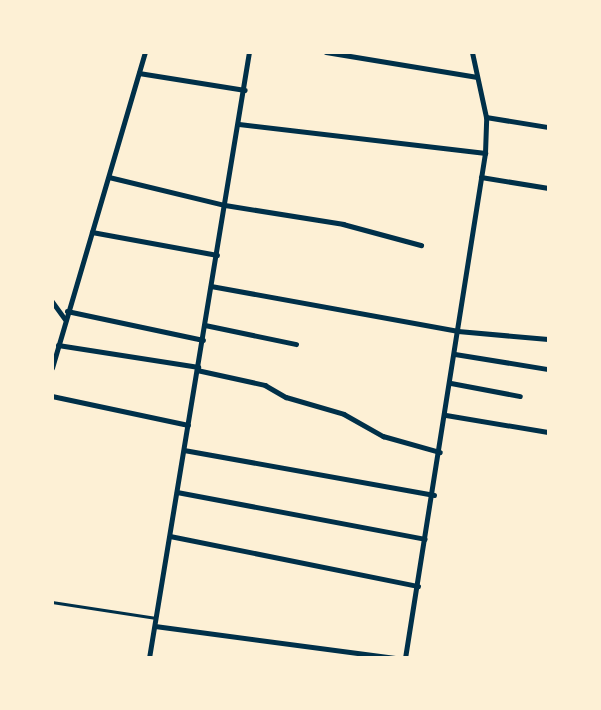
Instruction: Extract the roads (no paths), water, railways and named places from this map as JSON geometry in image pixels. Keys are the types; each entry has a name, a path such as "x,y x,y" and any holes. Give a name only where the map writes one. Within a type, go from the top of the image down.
{"street":[{"path":"52,368 145,52"},
{"path":"149,657 245,90 249,52"},
{"path":"326,52 477,77"},
{"path":"405,657 434,495 485,153 486,117 472,52"},
{"path":"139,73 245,90"},
{"path":"486,117 548,127"},
{"path":"239,124 485,153"},
{"path":"109,177 225,205 343,224 421,245"},
{"path":"481,177 548,188"},
{"path":"92,232 216,255"},
{"path":"211,286 458,331 548,339"},
{"path":"52,301 65,319"},
{"path":"68,311 202,340"},
{"path":"205,325 296,344"},
{"path":"58,345 198,369 265,385 286,397 344,415 394,440 440,452"},
{"path":"455,354 548,369"},
{"path":"451,383 520,396"},
{"path":"52,396 188,425"},
{"path":"446,415 548,432"},
{"path":"184,450 434,495"},
{"path":"177,492 426,540"},
{"path":"170,536 418,586"},
{"path":"155,626 395,657"}],"lane":[{"path":"52,602 156,618"}]}
